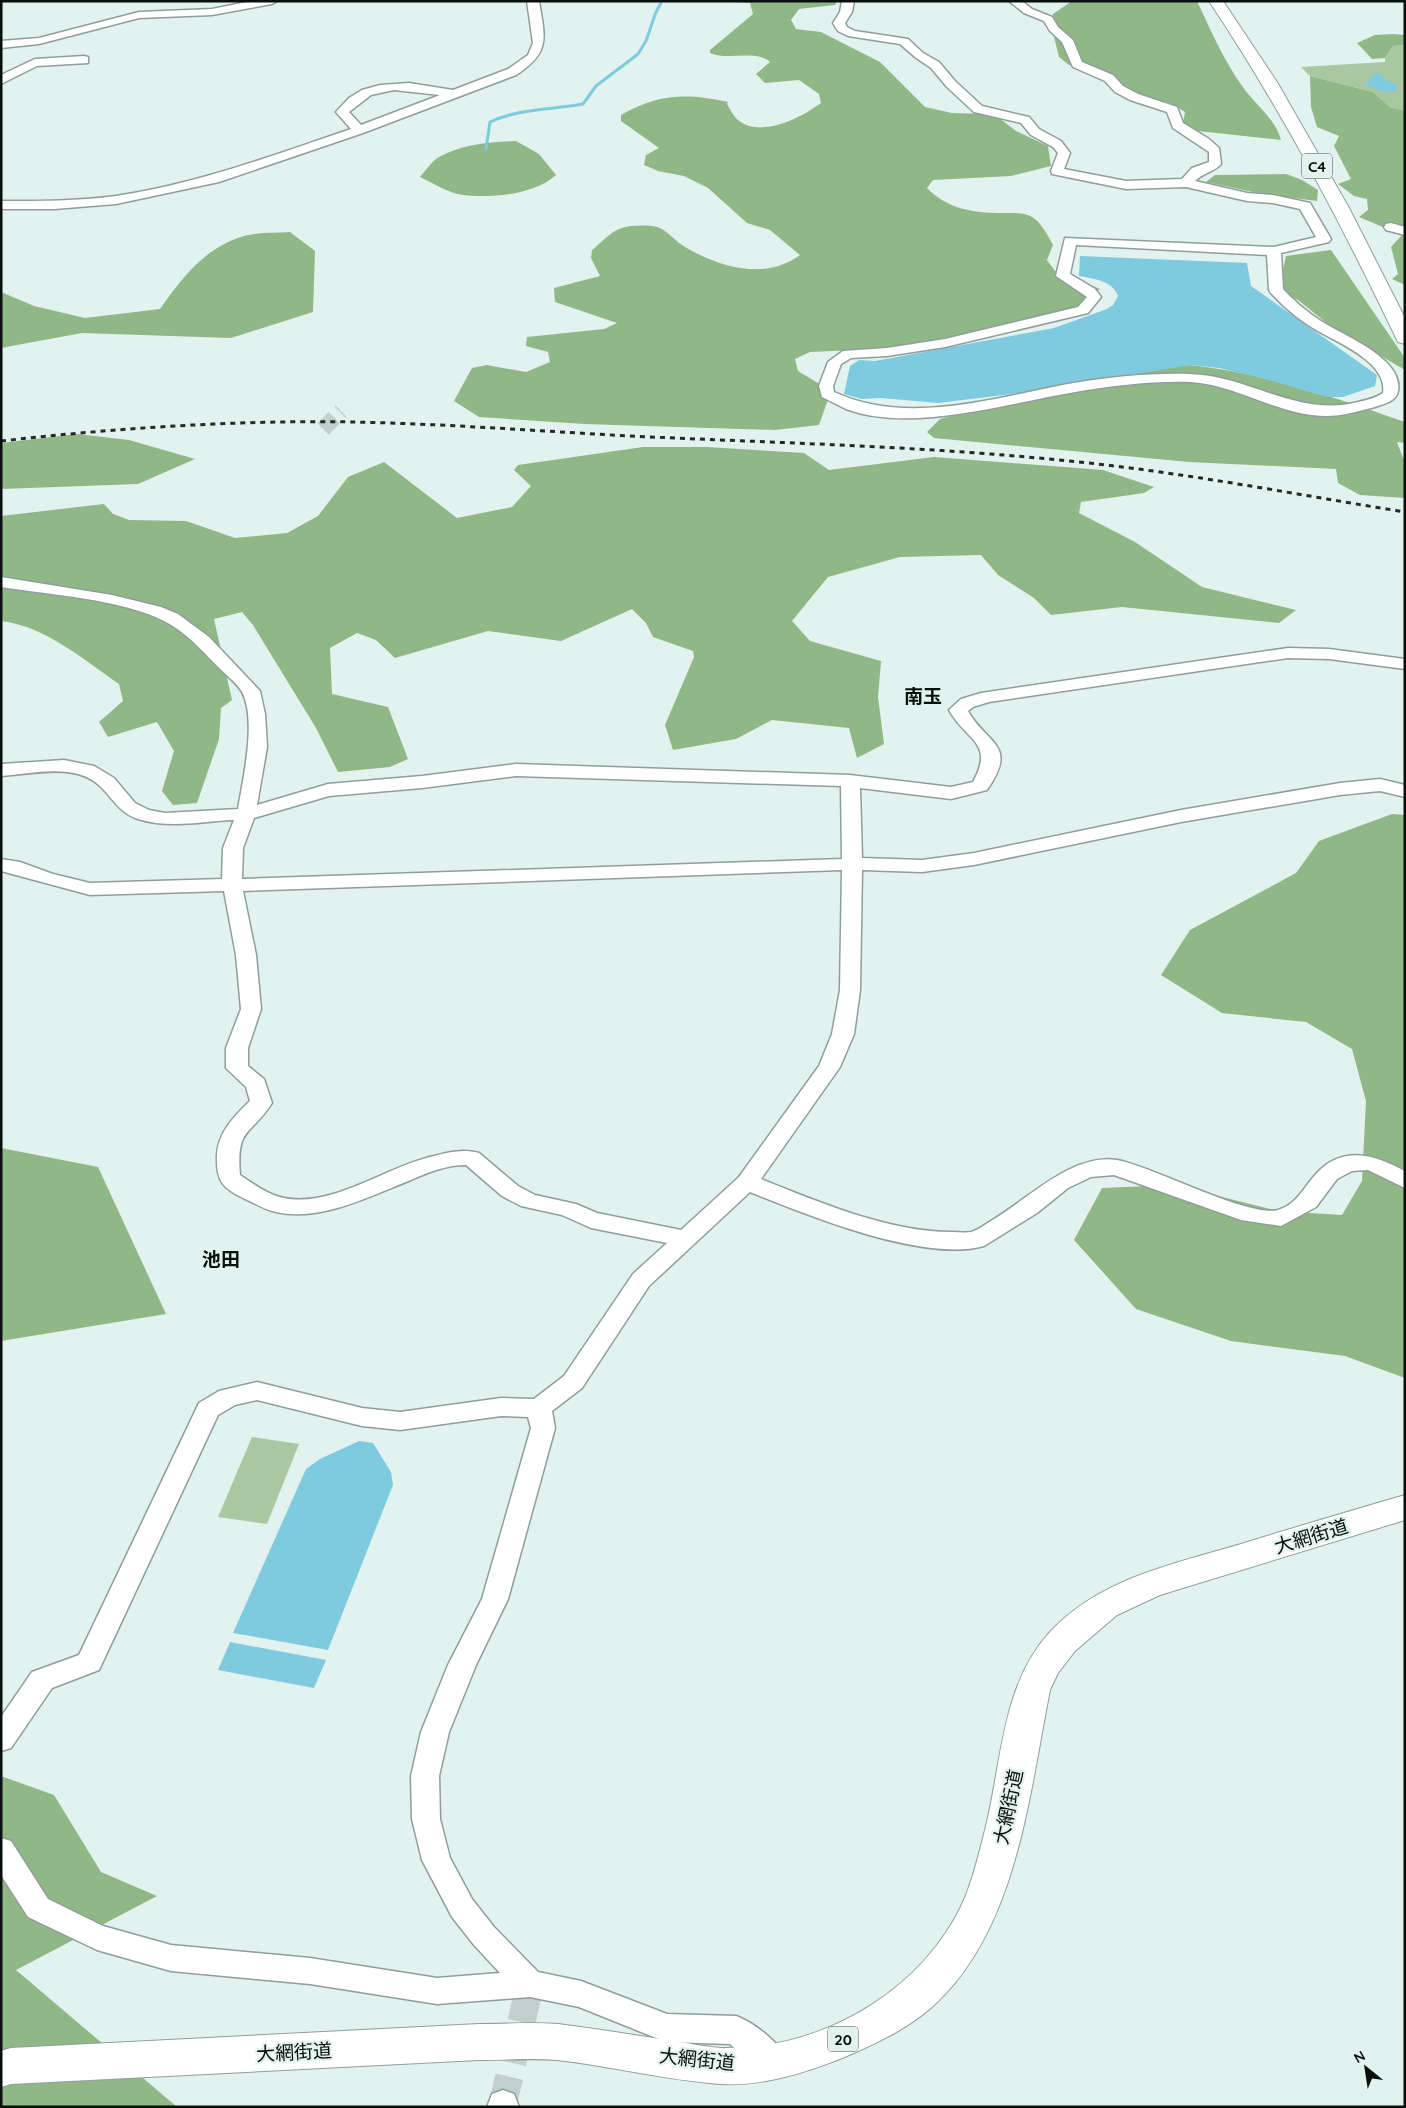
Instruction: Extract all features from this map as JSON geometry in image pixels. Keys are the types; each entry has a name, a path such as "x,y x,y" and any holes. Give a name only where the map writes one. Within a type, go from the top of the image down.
{"main road":[{"name":"C4","path":"1216,1 1262,70 1339,206 1405,338"},
{"name":"大網街道","path":"1,2069 12,2066 479,2042 555,2042 721,2066 772,2062 823,2047 873,2026 918,1995 949,1961 969,1929 987,1891 1005,1824 1032,1689 1046,1663 1063,1641 1081,1624 1106,1605 1149,1585 1405,1508"}],"street":[{"path":"1,45 30,43 139,15 212,12 272,1"},
{"path":"1,205 79,204 133,197 214,179 359,130 512,72 532,58 538,51 540,37 533,1"},
{"path":"848,1 846,12 839,23 842,28 852,34 904,41 919,55 935,65 961,95 978,109 1025,120 1035,132 1057,144 1064,153 1057,172 1126,185 1186,183 1247,197 1273,199 1305,206 1324,239 1274,251 1070,241 1063,276 1090,292 1094,297 1083,310 945,343 887,352 848,354 835,362 826,386 827,394 837,400 879,411 954,410 1112,382 1192,378 1232,384 1320,411 1359,406 1386,398 1391,393 1392,383 1390,376 1381,365 1316,324 1276,290 1274,251"},
{"path":"1014,1 1023,8 1048,19 1054,29 1067,40 1077,64 1109,78 1119,89 1134,97 1173,110 1177,125 1205,142 1215,151 1215,164 1197,171 1186,183"},
{"path":"30,43 30,56 35,64"},
{"path":"1,80 35,64 84,60"},
{"path":"359,130 342,112 346,107 371,91 385,86 398,86 454,94"},
{"path":"1391,227 1405,231"},
{"path":"1,582 112,600 154,610 172,618 203,641 251,691 256,714 258,747 246,814 232,848 232,884 246,956 251,1009 237,1048 237,1068 256,1084 261,1104 237,1126 227,1154 229,1178 246,1190 277,1205 301,1208 344,1198 429,1164 455,1158 471,1158 510,1191 529,1201 568,1209 591,1220 685,1240"},
{"path":"1,770 64,766 87,770 107,782 128,807 144,815 165,819 203,815 246,814 328,790 422,782 516,770 850,781 951,793 980,786 991,768 991,751 981,736 963,722 958,710 967,703 987,697 1288,654 1329,654 1405,664"},
{"path":"1,1740 42,1680 89,1662 208,1409 228,1397 257,1391 362,1417 400,1421 501,1407 539,1408 573,1382 641,1280 747,1182 829,1067 843,1034 850,990 852,864 850,781"},
{"path":"1,865 13,866 46,878 90,889 520,877 852,864 922,866 974,859 1181,816 1340,789 1380,785 1405,791"},
{"path":"747,1182 804,1205 888,1231 934,1240 976,1240 1029,1208 1060,1183 1086,1170 1115,1167 1249,1215 1281,1218 1308,1202 1329,1174 1347,1164 1362,1162 1374,1164 1405,1181"},
{"path":"530,1984 484,1936 462,1908 436,1860 426,1819 425,1776 435,1732 462,1665 495,1599 543,1428 539,1408"},
{"path":"1,1850 38,1908 97,1937 170,1958 310,1971 437,1991 530,1984 581,1994 666,2028 736,2030 772,2062"}],"green space":[{"path":"714,1 837,1 835,5 799,9 791,20 796,29 821,32 880,62 925,107 952,113 987,114 999,118 1016,131 1048,146 1051,166 1011,176 933,180 927,188 943,201 971,211 1021,214 1032,217 1047,234 1053,245 1047,260 1055,271 1100,289 1079,306 965,334 916,344 810,352 795,359 798,371 831,391 819,425 775,430 584,424 479,417 454,401 472,368 487,365 526,372 550,362 548,352 526,346 527,337 604,329 617,323 555,302 554,288 600,276 591,258 592,250 610,234 618,230 635,226 657,227 698,254 727,265 742,268 772,268 800,255 770,230 747,223 708,188 684,176 658,171 644,165 646,155 659,148 621,121 621,115 660,99 698,97 728,102 727,104 738,120 747,125 769,127 792,120 821,103 819,94 799,80 765,83 756,74 770,62 764,58 757,56 725,56 710,53 710,50 753,14 750,3"},
{"path":"1072,1 1197,1 1231,69 1245,90 1271,120 1281,140 1198,131 1183,123 1185,112 1170,103 1134,93 1107,74 1069,65 1059,57 1053,33 1053,14"},
{"path":"1375,35 1405,35 1405,45 1393,46 1385,58 1372,59 1357,43"},
{"path":"1405,45 1405,111 1390,107 1373,92 1310,76 1301,67 1385,62 1385,58 1393,46"},
{"path":"1310,76 1373,92 1390,107 1405,111 1405,285 1392,279 1398,274 1391,247 1402,235 1359,217 1368,210 1367,199 1354,196 1338,184 1351,179 1334,146 1339,136 1317,127 1311,107"},
{"path":"516,141 539,154 556,175 547,182 525,191 487,196 457,194 420,177 439,157 457,149 477,144"},
{"path":"1286,174 1302,180 1318,190 1317,201 1262,194 1206,182 1215,175"},
{"path":"290,232 315,251 313,312 231,338 82,333 1,348 1,292 34,306 85,318 160,309 186,275 217,248 244,236 261,233"},
{"path":"1331,250 1405,358 1405,370 1333,328 1298,300 1273,288 1281,278 1286,256"},
{"path":"1190,365 1245,374 1299,387 1405,422 1405,443 1397,442 1405,463 1405,498 1360,495 1338,483 1336,469 1189,462 934,438 927,432 940,419 1109,373"},
{"path":"77,434 129,440 195,459 138,484 1,489 1,443"},
{"path":"643,447 707,447 804,453 829,470 934,457 1103,470 1154,487 1144,493 1081,502 1079,513 1135,542 1202,587 1296,610 1279,623 1122,607 1051,615 1034,598 998,575 981,555 900,557 828,577 792,621 810,641 881,661 878,697 884,744 857,758 849,728 772,720 736,739 673,750 665,725 694,657 693,651 653,637 646,623 632,609 561,641 488,631 395,658 376,640 357,633 330,648 332,694 388,707 408,759 390,767 338,772 316,728 253,625 242,612 214,619 232,700 221,708 219,739 197,803 173,805 162,791 174,751 157,722 108,737 99,722 123,701 119,684 63,645 33,630 1,621 1,516 104,504 113,514 129,520 186,521 235,538 287,533 318,516 348,477 384,462 457,518 512,507 531,486 514,470 518,465"},
{"path":"1392,814 1405,815 1405,1378 1345,1356 1231,1341 1136,1309 1074,1240 1102,1188 1174,1185 1278,1211 1342,1215 1362,1181 1366,1101 1352,1049 1306,1022 1222,1013 1161,975 1190,930 1296,873 1319,841"},
{"path":"1,1148 98,1167 166,1314 1,1341"},
{"path":"252,1437 299,1444 267,1524 218,1517"},
{"path":"1,1776 54,1795 101,1872 157,1896 16,1970 177,2107 1,2107"}],"water":[{"path":"1374,71 1395,85 1398,91 1383,92 1367,85 1366,83 1374,75"},
{"path":"1080,256 1247,263 1251,286 1377,375 1375,386 1343,397 1327,397 1262,378 1219,368 1190,365 1021,393 938,403 881,398 862,399 844,394 850,366 859,360 875,361 1054,328 1107,309 1113,305 1118,296 1107,283 1079,276"},
{"path":"359,1441 373,1443 391,1472 393,1485 328,1650 233,1633 306,1469 320,1459"},
{"path":"230,1642 326,1660 314,1688 218,1670"}],"waterway":[{"path":"486,149 490,122 513,114 583,104 596,86 638,54 646,41 662,1"}],"tunnel":[{"path":"323,429 341,411"},
{"path":"503,2104 530,1984"}],"railway":[{"path":"1,441 89,432 266,422 423,424 1014,456 1195,477 1405,512"}],"district":[{"name":"南玉","path":"923,696"},
{"name":"池田","path":"221,1259"}]}
